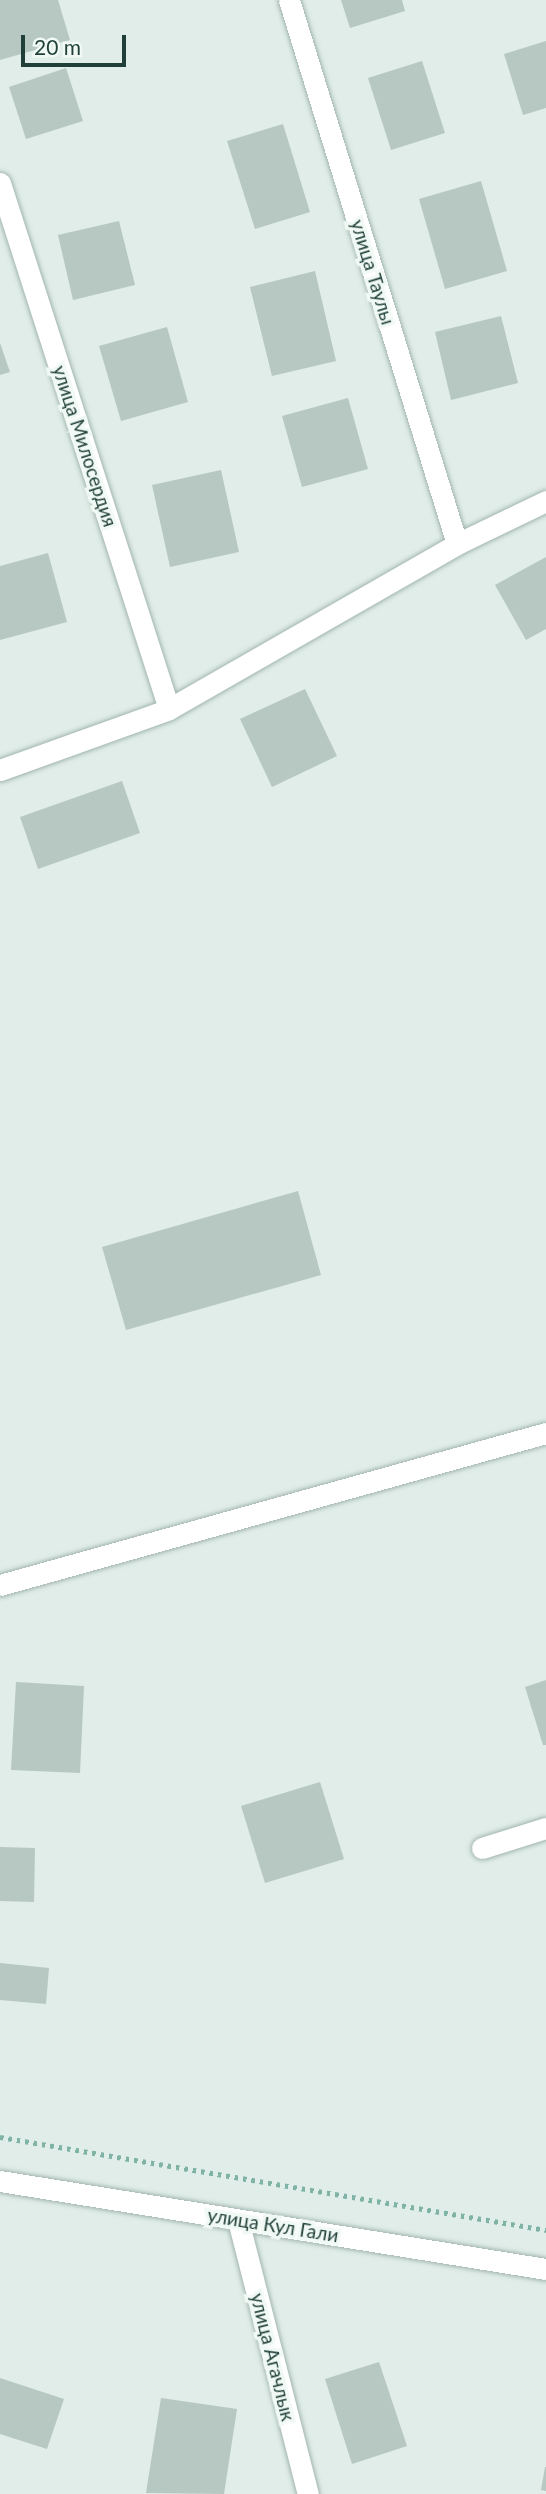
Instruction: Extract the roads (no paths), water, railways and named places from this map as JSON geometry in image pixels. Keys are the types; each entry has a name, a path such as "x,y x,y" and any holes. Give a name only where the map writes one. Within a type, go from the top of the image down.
{"street":[{"name":"улица Таулы","path":"289,0 457,544"},
{"name":"улица Милосердия","path":"0,183 169,709"},
{"path":"0,770 169,709 457,544 546,501"},
{"path":"0,1585 546,1433"},
{"path":"482,1848 546,1828"},
{"name":"улица Кул Гали","path":"0,2181 546,2269"},
{"name":"улица Агачлык","path":"238,2220 308,2494"}]}
